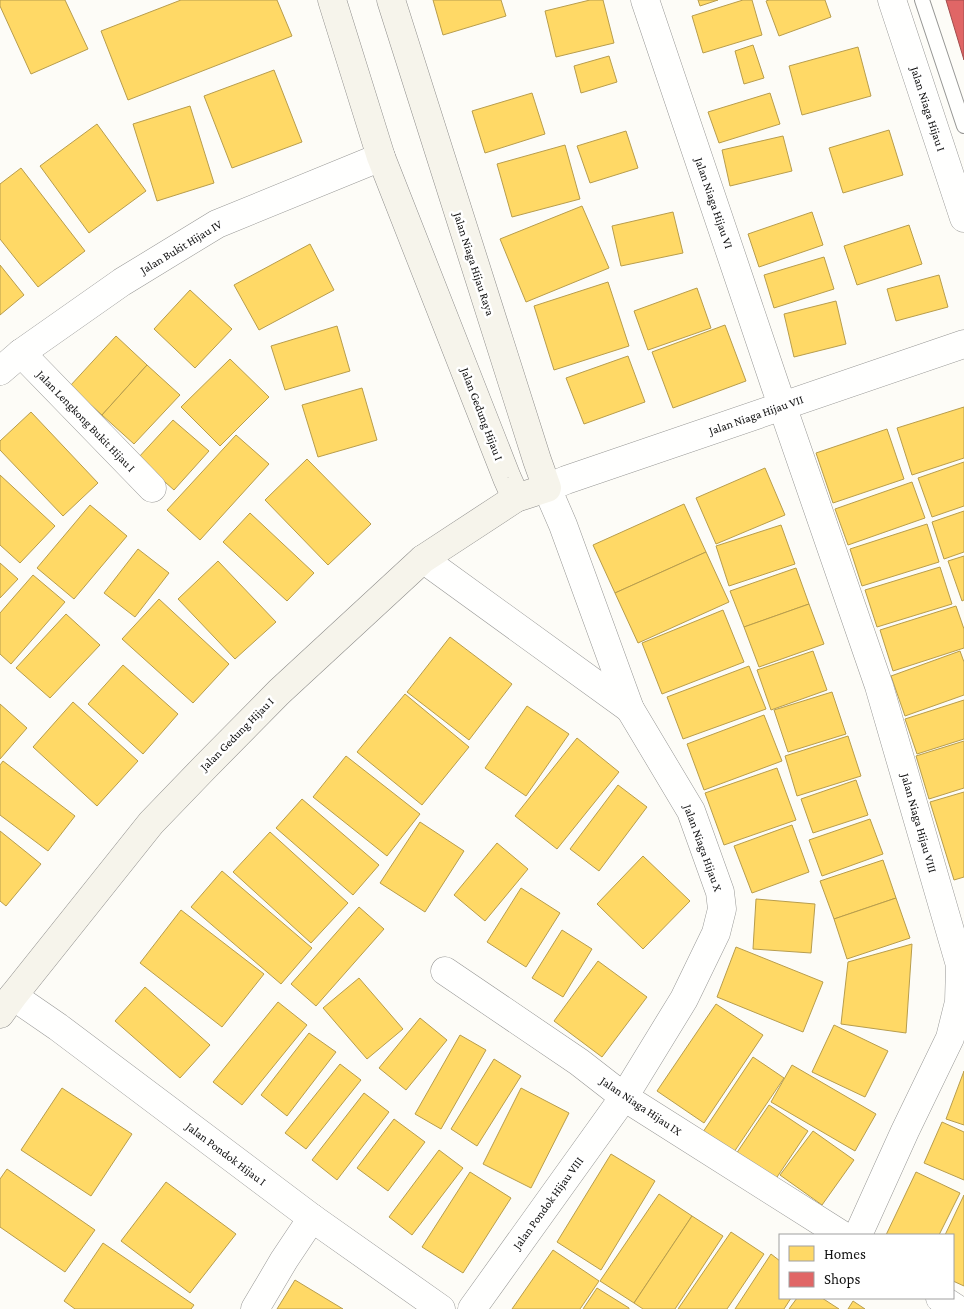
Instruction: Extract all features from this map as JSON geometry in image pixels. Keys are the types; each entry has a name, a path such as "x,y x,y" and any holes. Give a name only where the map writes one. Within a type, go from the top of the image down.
{"street":[{"path":"332,0 381,157"},
{"name":"Jalan Niaga Hijau Raya","path":"391,0 528,434 563,525"},
{"name":"Jalan Niaga Hijau VI","path":"646,0 783,406"},
{"name":"Jalan Niaga Hijau I","path":"892,0 964,218"},
{"name":"Jalan Bukit Hijau IV","path":"0,371 21,353 122,282 217,224 381,157"},
{"name":"Jalan Gedung Hijau I","path":"381,157 516,498"},
{"name":"Jalan Niaga Hijau VII","path":"548,488 566,480 964,344"},
{"name":"Jalan Lengkong Bukit Hijau I","path":"21,353 152,488"},
{"name":"Jalan Niaga Hijau VIII","path":"783,406 879,686 960,965 959,1002 950,1038 858,1234"},
{"name":"Jalan Gedung Hijau I","path":"7,1005 151,823 279,692 423,559 516,498 548,488"},
{"name":"Jalan Niaga Hijau X","path":"563,525 630,710 692,811 720,892 722,909 716,933 684,999 624,1097"},
{"name":"Jalan Niaga Hijau X","path":"423,559 630,710"},
{"name":"Jalan Niaga Hijau IX","path":"445,971 579,1062 624,1097 840,1234"},
{"name":"Jalan Pondok Hijau I","path":"7,1005 58,1027 312,1218 441,1309"},
{"name":"Jalan Pondok Hijau VIII","path":"472,1309 624,1097"},
{"path":"254,1309 312,1218"},
{"path":"942,1299 957,1309"}],"lane":[{"path":"922,0 964,126"}],"building: Homes":[{"path":"0,0 65,0 88,49 31,74 0,6"},
{"path":"181,0 277,0 292,36 128,100 101,31"},
{"path":"433,0 501,0 506,16 443,35"},
{"path":"590,0 603,0 614,43 556,57 545,11"},
{"path":"698,0 718,0 700,6"},
{"path":"743,0 752,0 762,35 703,53 692,16"},
{"path":"825,0 831,17 779,36 766,1"},
{"path":"753,45 764,78 744,84 735,51"},
{"path":"858,47 871,96 802,115 789,66"},
{"path":"609,56 617,82 581,93 574,66"},
{"path":"274,70 302,142 232,168 204,96"},
{"path":"532,93 545,134 485,153 472,111"},
{"path":"770,93 780,124 719,143 708,112"},
{"path":"190,106 214,183 157,201 133,124"},
{"path":"97,124 146,191 89,233 40,166"},
{"path":"889,130 903,175 843,193 829,148"},
{"path":"626,131 638,168 590,183 577,146"},
{"path":"783,136 792,171 730,186 722,150"},
{"path":"565,145 580,199 512,217 497,164"},
{"path":"21,168 85,251 38,287 0,239 0,184"},
{"path":"582,206 609,268 526,302 500,239"},
{"path":"673,212 683,253 621,266 612,226"},
{"path":"812,212 823,245 759,267 748,234"},
{"path":"909,225 922,264 857,285 844,246"},
{"path":"310,244 334,290 259,330 234,285"},
{"path":"824,257 834,289 774,308 764,275"},
{"path":"0,265 24,295 0,315"},
{"path":"939,275 948,307 896,321 887,289"},
{"path":"608,282 629,346 554,370 534,306"},
{"path":"697,288 711,328 648,350 634,311"},
{"path":"190,290 232,329 195,368 154,329"},
{"path":"836,301 846,344 794,357 784,314"},
{"path":"725,325 746,381 673,408 652,352"},
{"path":"337,326 350,371 285,390 271,346"},
{"path":"116,336 147,365 102,415 70,386"},
{"path":"628,356 645,402 584,424 566,378"},
{"path":"230,359 269,397 220,446 181,407"},
{"path":"147,365 180,395 134,444 102,415"},
{"path":"362,388 377,440 318,457 302,405"},
{"path":"964,407 964,458 912,475 897,428"},
{"path":"31,412 98,483 63,516 0,450 0,441"},
{"path":"173,420 209,451 174,490 138,458"},
{"path":"887,429 904,479 833,503 816,453"},
{"path":"236,435 269,464 200,540 167,510"},
{"path":"307,459 371,524 328,565 265,500"},
{"path":"964,462 964,506 932,517 918,478"},
{"path":"765,468 785,515 716,544 696,498"},
{"path":"0,475 55,526 20,563 0,545"},
{"path":"912,482 925,518 848,545 835,509"},
{"path":"684,504 706,552 615,593 593,545"},
{"path":"90,505 127,536 74,599 37,568"},
{"path":"964,511 964,552 944,559 932,522"},
{"path":"250,513 314,573 287,601 223,542"},
{"path":"927,524 939,562 862,586 850,549"},
{"path":"781,525 795,564 729,586 716,546"},
{"path":"138,549 169,573 135,617 104,593"},
{"path":"706,552 729,602 638,643 615,593"},
{"path":"964,556 964,600 962,601 948,561"},
{"path":"218,561 276,622 235,659 178,599"},
{"path":"0,563 18,579 0,598"},
{"path":"940,567 952,604 877,627 865,590"},
{"path":"796,568 809,604 744,627 730,591"},
{"path":"33,575 65,602 11,664 0,654 0,613"},
{"path":"159,599 229,664 193,703 122,639"},
{"path":"809,604 824,644 759,667 744,627"},
{"path":"956,606 964,629 964,648 893,671 880,630"},
{"path":"723,610 744,662 662,694 642,643"},
{"path":"66,614 100,645 50,698 16,668"},
{"path":"450,637 512,684 469,740 407,692"},
{"path":"813,651 827,690 771,710 757,670"},
{"path":"960,651 964,662 964,695 905,716 891,676"},
{"path":"123,665 178,714 143,754 88,704"},
{"path":"749,666 766,709 683,739 667,697"},
{"path":"832,692 846,734 788,752 774,710"},
{"path":"405,694 469,747 422,805 357,752"},
{"path":"964,700 964,739 917,754 905,719"},
{"path":"73,702 138,761 97,806 33,747"},
{"path":"0,704 27,728 0,759"},
{"path":"527,706 569,734 526,796 485,768"},
{"path":"764,715 782,761 704,790 687,744"},
{"path":"848,736 861,776 797,796 785,756"},
{"path":"577,738 619,772 557,849 515,816"},
{"path":"964,741 964,788 929,799 916,756"},
{"path":"346,756 420,814 387,856 313,797"},
{"path":"3,761 75,816 48,851 0,815 0,765"},
{"path":"777,768 796,820 724,845 705,793"},
{"path":"856,780 868,815 813,833 801,799"},
{"path":"618,785 647,807 599,871 570,849"},
{"path":"964,792 964,877 954,880 930,802"},
{"path":"302,799 379,865 353,895 276,828"},
{"path":"870,819 883,854 822,876 809,840"},
{"path":"420,822 464,851 425,912 380,883"},
{"path":"792,825 809,872 752,893 734,846"},
{"path":"0,831 41,864 6,906 0,901"},
{"path":"270,832 348,903 311,943 233,872"},
{"path":"497,843 528,869 485,921 454,895"},
{"path":"643,856 690,901 643,949 597,904"},
{"path":"883,860 896,898 834,919 820,881"},
{"path":"222,871 312,948 281,984 191,907"},
{"path":"521,888 560,913 526,967 487,942"},
{"path":"896,898 910,938 847,959 834,919"},
{"path":"756,899 815,904 811,953 753,949"},
{"path":"359,907 384,929 316,1006 291,984"},
{"path":"181,910 264,974 222,1027 140,963"},
{"path":"562,930 592,949 563,997 532,978"},
{"path":"912,944 906,1033 841,1024 848,962"},
{"path":"736,947 823,982 803,1032 717,997"},
{"path":"598,961 647,997 602,1057 554,1021"},
{"path":"359,978 403,1029 367,1059 323,1008"},
{"path":"145,987 210,1045 180,1078 115,1021"},
{"path":"278,1002 307,1025 242,1105 213,1082"},
{"path":"716,1004 763,1035 704,1123 657,1091"},
{"path":"420,1018 447,1040 406,1090 379,1068"},
{"path":"834,1025 888,1051 865,1097 812,1072"},
{"path":"309,1033 336,1052 287,1116 261,1095"},
{"path":"460,1035 486,1050 441,1129 415,1114"},
{"path":"753,1057 784,1078 734,1152 703,1132"},
{"path":"494,1059 521,1076 477,1146 451,1129"},
{"path":"340,1064 361,1080 306,1149 285,1133"},
{"path":"792,1065 876,1114 855,1151 771,1102"},
{"path":"964,1071 964,1125 946,1119"},
{"path":"62,1088 132,1134 91,1196 21,1150"},
{"path":"521,1088 569,1113 531,1188 483,1164"},
{"path":"364,1093 389,1112 337,1180 312,1160"},
{"path":"769,1105 808,1131 773,1183 734,1157"},
{"path":"394,1119 425,1142 388,1191 357,1168"},
{"path":"942,1122 964,1132 964,1180 924,1163"},
{"path":"813,1131 854,1160 822,1205 780,1175"},
{"path":"439,1150 463,1168 412,1235 389,1217"},
{"path":"611,1154 655,1181 601,1270 557,1242"},
{"path":"7,1169 95,1230 65,1272 0,1227 0,1179"},
{"path":"470,1172 511,1198 463,1273 422,1247"},
{"path":"916,1172 960,1193 940,1234 886,1234"},
{"path":"166,1182 236,1234 190,1293 121,1241"},
{"path":"659,1194 692,1216 634,1303 600,1281"},
{"path":"964,1195 964,1286 954,1281 954,1234 945,1234"},
{"path":"692,1216 723,1236 675,1309 643,1309 634,1303"},
{"path":"731,1232 764,1254 727,1309 678,1309"},
{"path":"103,1243 194,1305 191,1309 75,1309 64,1301"},
{"path":"553,1250 599,1281 580,1309 512,1309"},
{"path":"771,1254 779,1260 779,1299 790,1299 784,1309 735,1309"},
{"path":"295,1280 343,1309 277,1309"},
{"path":"597,1288 629,1308 629,1309 583,1309"},
{"path":"796,1299 824,1299 839,1309 789,1309"},
{"path":"853,1301 865,1309 848,1309"}],"building: Shops":[{"path":"946,0 964,0 964,60"}]}
